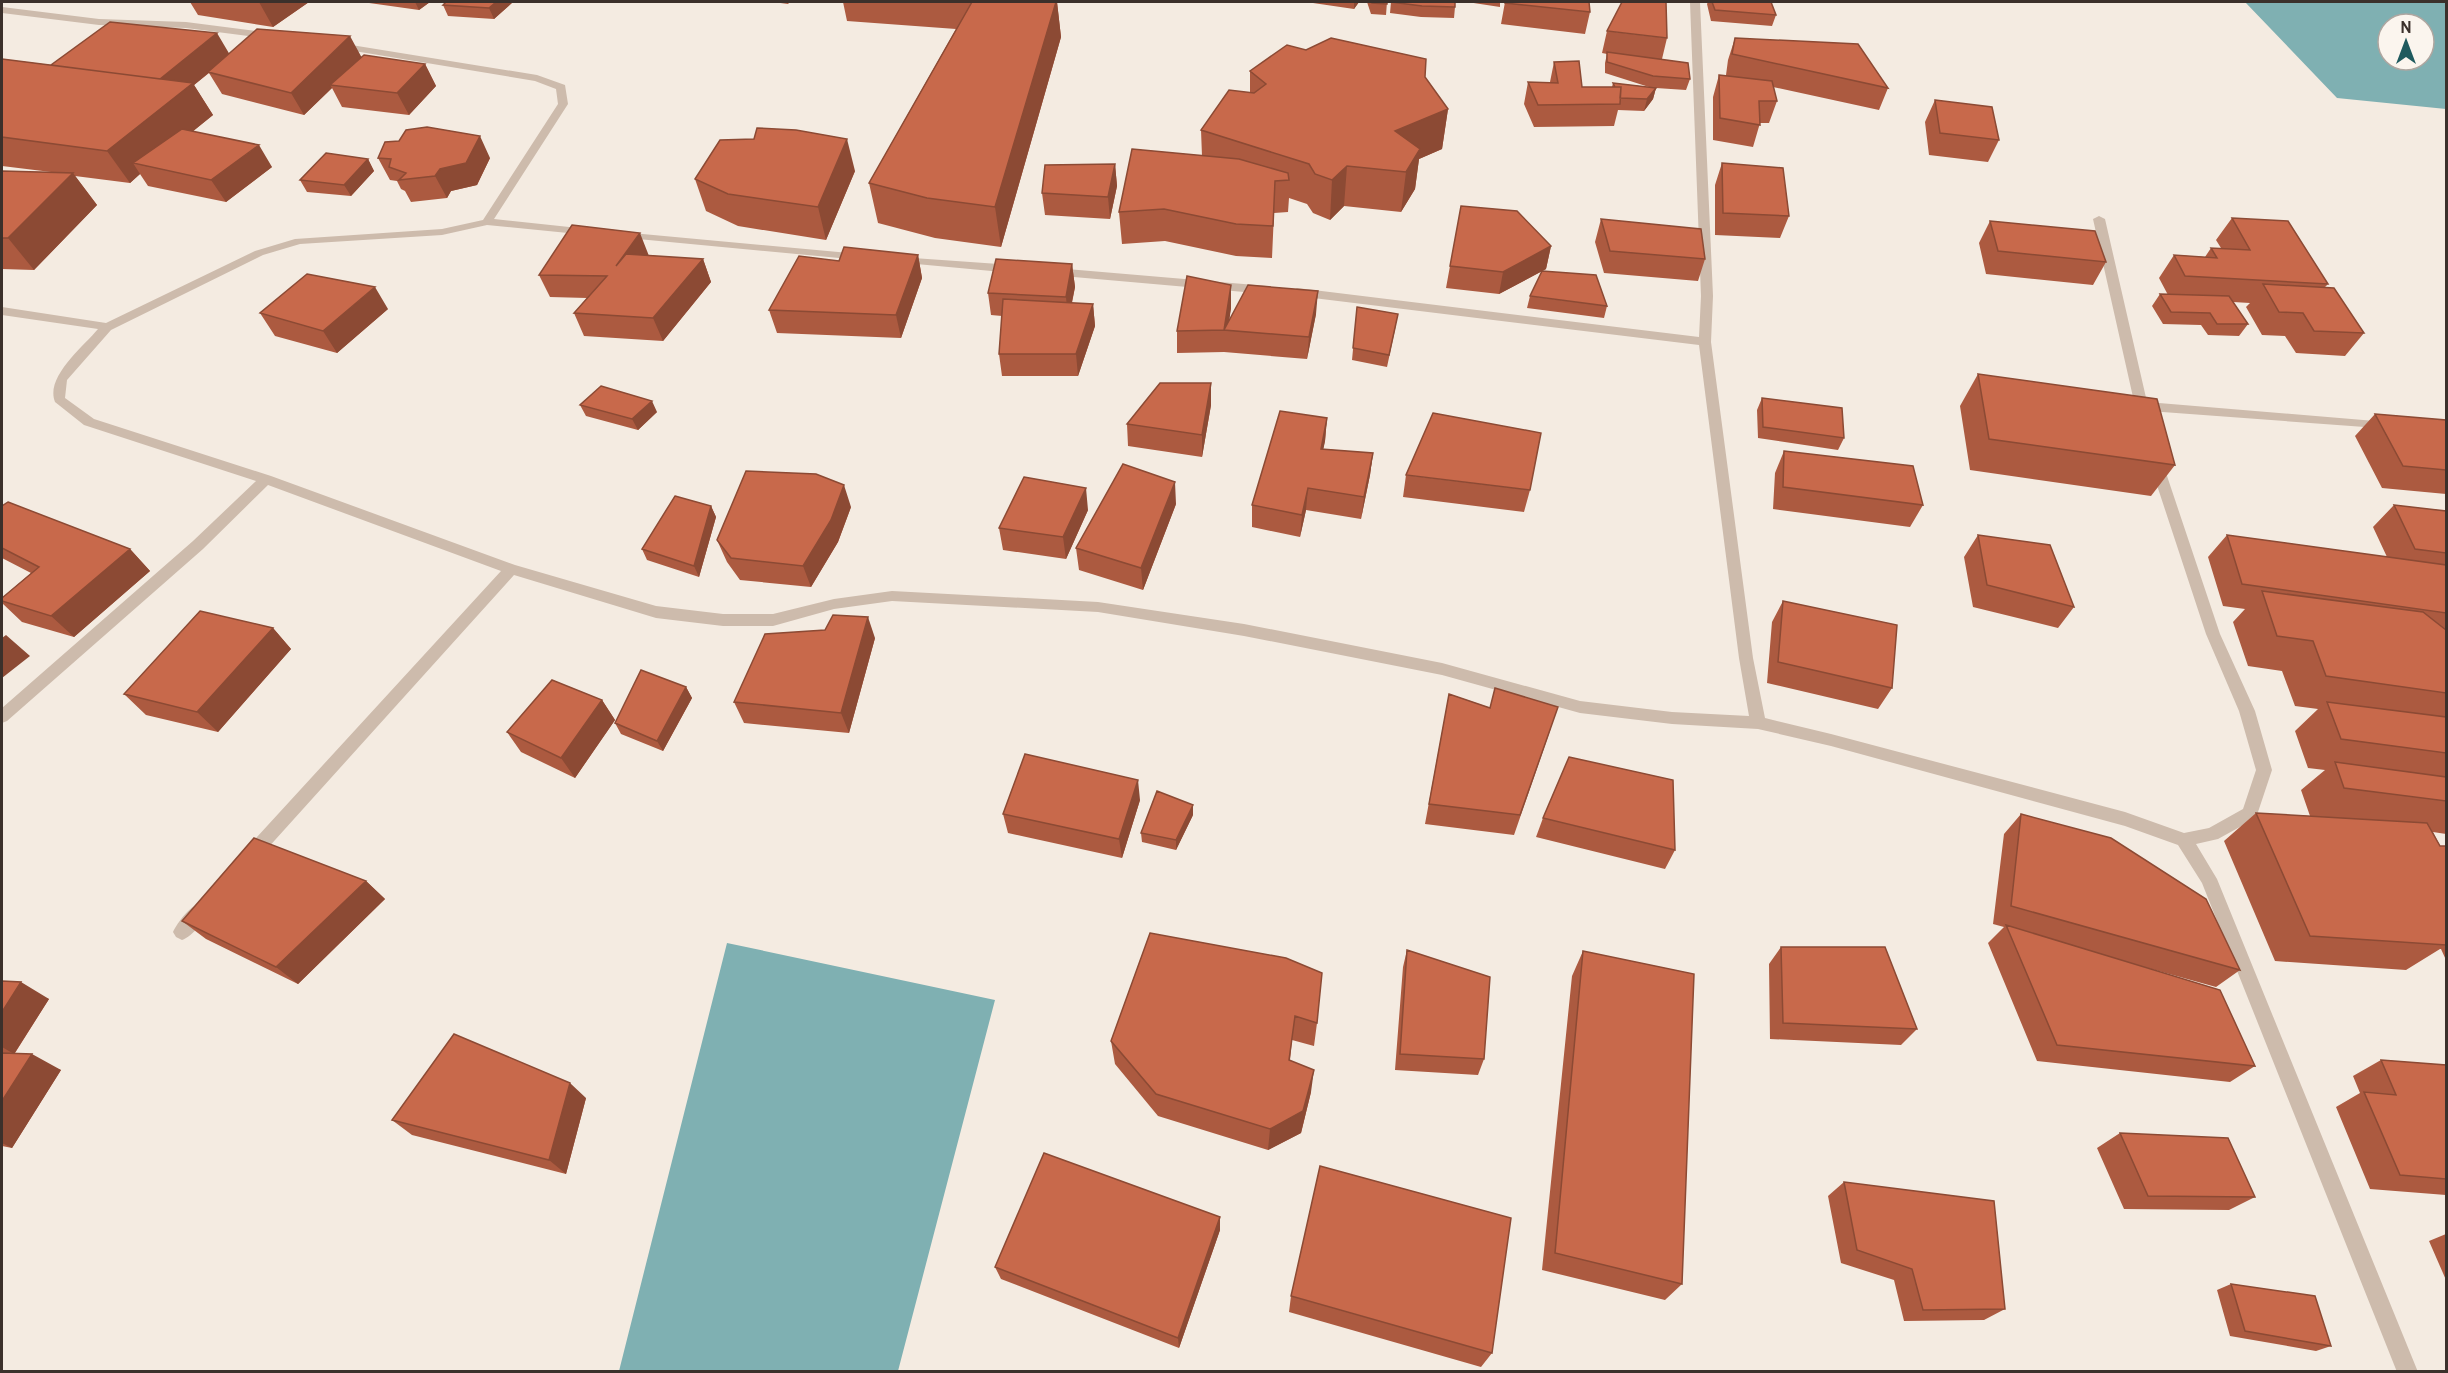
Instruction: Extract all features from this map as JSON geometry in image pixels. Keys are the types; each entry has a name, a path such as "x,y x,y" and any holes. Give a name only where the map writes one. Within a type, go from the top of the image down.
{"street":[{"path":"1695,2 1707,296 1705,342 1746,658 1758,723"},
{"path":"2,10 99,22 186,25 283,38"},
{"path":"326,44 537,78 561,87 563,104 487,222"},
{"path":"2099,219 2147,427"},
{"path":"1705,342 1359,298 884,259 487,222 442,232 299,241 260,253 108,327 62,379 59,399 89,422 266,479 511,569 656,612 723,620 773,620 834,604 892,596 1098,607 1244,630 1442,669 1580,707 1672,718 1758,723 1831,740 2125,819 2184,840 2212,834 2250,813 2264,770 2247,711 2213,634 2164,490 2153,448"},
{"path":"2,311 108,327"},
{"path":"2141,406 2400,427"},
{"path":"2,717 198,545 266,479"},
{"path":"237,870 511,569"},
{"path":"2184,840 2209,879 2408,1371"},
{"path":"182,932 213,897"}],"water":[{"path":"2245,2 2446,2 2446,109 2337,98"},
{"path":"727,943 995,1000 898,1371 619,1371"}],"building":[{"path":"446,2 496,2 489,8 443,5"},
{"path":"972,2 1056,2 995,207 927,198 869,183"},
{"path":"1391,2 1455,2 1455,7 1422,6"},
{"path":"1589,2 1590,12 1505,3"},
{"path":"1622,2 1666,2 1667,38 1607,31"},
{"path":"1712,2 1771,2 1776,15 1715,10"},
{"path":"110,22 217,33 160,79 51,65"},
{"path":"257,29 350,36 291,93 208,72"},
{"path":"1331,38 1426,59 1425,77 1448,109 1395,131 1420,149 1406,172 1347,166 1332,180 1315,174 1309,164 1201,130 1229,90 1254,93 1266,84 1250,71 1287,45 1306,50"},
{"path":"1735,38 1858,44 1888,88 1732,54"},
{"path":"1607,52 1688,63 1690,79 1653,76 1607,62"},
{"path":"364,55 425,64 397,93 330,85"},
{"path":"2,59 193,83 107,151 2,137"},
{"path":"1579,61 1582,87 1621,87 1620,104 1538,105 1528,82 1558,83 1554,62"},
{"path":"1719,75 1772,81 1777,101 1759,101 1760,125 1720,118"},
{"path":"1613,83 1656,88 1647,99 1620,98 1621,87 1615,87"},
{"path":"1935,100 1992,107 1999,140 1940,133"},
{"path":"427,127 480,136 466,163 440,169 435,176 399,180 406,173 389,167 391,159 378,158 385,142 399,141 406,130"},
{"path":"757,128 796,130 847,139 818,207 728,194 695,179 720,140 754,139"},
{"path":"182,129 259,145 211,180 133,163"},
{"path":"1132,149 1239,159 1288,173 1289,180 1275,181 1273,226 1236,224 1164,209 1119,212"},
{"path":"326,153 368,159 344,185 300,180"},
{"path":"1722,163 1783,168 1789,216 1723,213"},
{"path":"1115,164 1108,197 1042,193 1045,165"},
{"path":"2,171 73,173 8,238 2,238"},
{"path":"1461,206 1517,211 1551,246 1503,272 1450,266"},
{"path":"2232,218 2288,221 2328,284 2185,276 2174,255 2217,258 2211,248 2250,250"},
{"path":"1601,219 1701,229 1705,259 1610,251"},
{"path":"1990,221 2095,231 2106,262 1998,251"},
{"path":"572,225 640,233 616,266 626,254 703,259 653,318 574,313 607,276 539,275"},
{"path":"844,247 918,255 896,315 769,310 799,256 839,261"},
{"path":"996,259 1072,264 1066,297 988,293"},
{"path":"1542,271 1596,275 1607,306 1530,296"},
{"path":"307,274 375,287 323,331 260,313"},
{"path":"1187,276 1231,285 1224,330 1177,331"},
{"path":"2263,284 2334,288 2364,333 2314,331 2303,313 2279,312"},
{"path":"1248,285 1318,291 1309,337 1224,330"},
{"path":"2160,294 2229,296 2248,324 2217,324 2210,313 2171,312"},
{"path":"1003,299 1093,304 1076,354 999,354"},
{"path":"1357,307 1398,314 1389,355 1353,348"},
{"path":"1978,374 2157,399 2175,465 1989,439"},
{"path":"1160,383 1211,383 1202,435 1127,424"},
{"path":"601,386 652,401 632,419 580,405"},
{"path":"1762,398 1842,408 1844,438 1763,427"},
{"path":"1280,411 1327,418 1321,449 1373,453 1364,497 1308,488 1302,515 1252,505"},
{"path":"1433,413 1541,433 1530,490 1406,475"},
{"path":"2375,414 2446,420 2446,470 2403,466"},
{"path":"1784,451 1913,466 1923,505 1783,487"},
{"path":"1123,464 1175,482 1141,568 1076,548"},
{"path":"746,471 816,474 844,485 831,520 803,566 731,558 717,540"},
{"path":"1024,477 1086,488 1063,537 999,528"},
{"path":"675,496 711,506 694,566 642,549"},
{"path":"8,502 130,549 51,616 2,601 2,598 39,567 2,548 2,506"},
{"path":"2394,505 2446,511 2446,553 2415,549"},
{"path":"1978,535 2050,545 2074,607 1987,585"},
{"path":"2227,535 2446,565 2446,613 2242,584"},
{"path":"2262,591 2423,612 2446,630 2446,693 2326,676 2313,641 2277,636"},
{"path":"1783,601 1897,625 1892,688 1778,662"},
{"path":"200,611 273,628 197,712 124,694"},
{"path":"833,615 868,617 841,713 734,702 765,634 825,630"},
{"path":"641,670 686,687 657,741 615,723"},
{"path":"552,680 602,700 561,758 507,732"},
{"path":"1495,688 1558,707 1520,815 1429,804 1449,694 1490,708"},
{"path":"2327,702 2446,717 2446,753 2341,739"},
{"path":"1025,754 1138,780 1119,839 1003,814"},
{"path":"1569,757 1673,780 1675,850 1543,818"},
{"path":"2335,762 2446,777 2446,801 2344,788"},
{"path":"1157,791 1193,805 1176,840 1141,833"},
{"path":"2256,813 2427,823 2440,846 2446,846 2446,945 2310,936"},
{"path":"2021,814 2111,838 2206,899 2240,970 2011,906"},
{"path":"254,838 366,881 276,967 182,921"},
{"path":"2006,925 2220,990 2255,1066 2057,1045"},
{"path":"1150,933 1286,958 1322,973 1317,1023 1295,1016 1289,1060 1314,1070 1303,1111 1270,1129 1156,1094 1111,1041"},
{"path":"1781,947 1885,947 1917,1029 1783,1023"},
{"path":"1407,950 1490,977 1484,1059 1400,1054"},
{"path":"1583,951 1694,974 1682,1284 1555,1253"},
{"path":"2,981 21,982 2,1012"},
{"path":"454,1034 570,1083 549,1160 392,1120"},
{"path":"2,1053 32,1054 2,1101"},
{"path":"2381,1060 2446,1065 2446,1179 2400,1175 2364,1092 2396,1095"},
{"path":"2120,1133 2228,1138 2255,1197 2148,1196"},
{"path":"1044,1153 1220,1217 1178,1338 995,1267"},
{"path":"1320,1166 1511,1218 1492,1353 1291,1296"},
{"path":"1844,1182 1994,1201 2005,1309 1923,1310 1912,1269 1857,1250"},
{"path":"2231,1284 2315,1296 2331,1346 2245,1331"}]}
